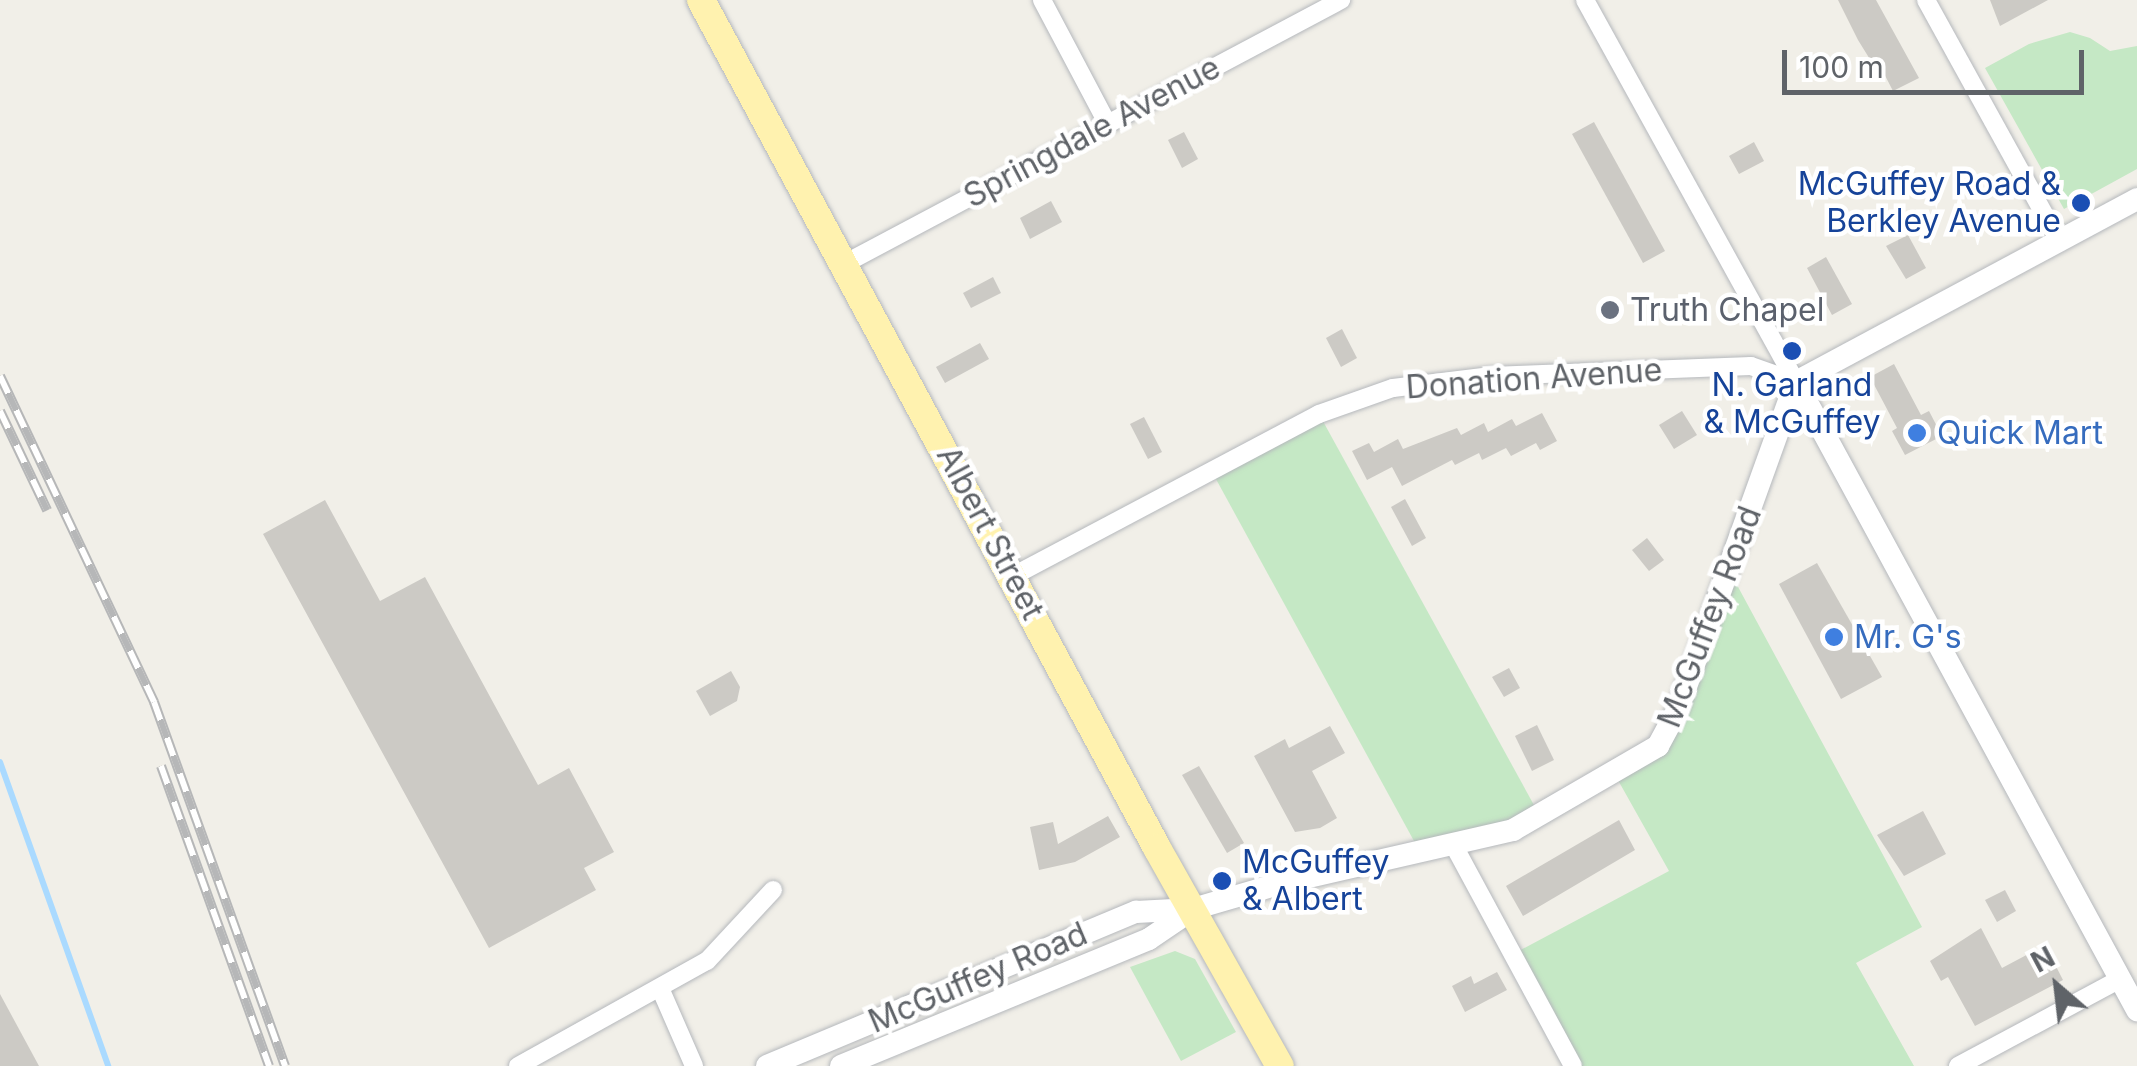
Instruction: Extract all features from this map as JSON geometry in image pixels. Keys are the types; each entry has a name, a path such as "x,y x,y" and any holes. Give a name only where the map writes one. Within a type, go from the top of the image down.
{"main road":[{"name":"Albert Street","path":"701,0 1280,1066"}],"street":[{"path":"1042,0 1107,123"},
{"name":"Springdale Avenue","path":"844,264 1341,0"},
{"path":"1585,0 2137,1010"},
{"path":"1926,0 2059,241"},
{"path":"1796,382 2137,199"},
{"name":"Donation Avenue","path":"1013,576 1319,414 1393,388 1491,376 1751,366 1796,382"},
{"name":"McGuffey Road","path":"767,1066 1136,912 1193,909 1282,883 1513,830 1666,738 1796,382"},
{"path":"1453,844 1573,1066"},
{"path":"518,1066 707,961 773,890"},
{"name":"McGuffey Road","path":"842,1066 1150,939 1193,909"},
{"path":"1958,1066 2120,979"},
{"path":"660,988 694,1066"}],"green space":[{"path":"2070,32 2090,38 2110,51 2137,46 2137,169 2064,209 1985,68 2029,44"},
{"path":"1319,414 1540,816 1420,852 1211,470"},
{"path":"1730,572 1922,927 1856,963 1914,1066 1573,1066 1513,954 1669,871 1614,773 1658,746"},
{"path":"1175,951 1195,959 1236,1032 1181,1061 1130,967"}],"building":[{"path":"1838,0 1876,0 1919,78 1893,91 1876,58 1871,61 1858,40"},
{"path":"1990,0 2048,0 2000,26"},
{"path":"1594,122 1665,251 1643,263 1572,134"},
{"path":"1184,132 1198,159 1182,168 1168,140"},
{"path":"1754,142 1764,161 1739,174 1729,156"},
{"path":"1051,201 1062,222 1030,239 1020,218"},
{"path":"1908,235 1926,268 1906,279 1886,246"},
{"path":"1826,257 1852,304 1832,315 1807,268"},
{"path":"993,277 1001,293 971,308 963,293"},
{"path":"1342,329 1357,358 1341,367 1326,338"},
{"path":"980,343 989,359 945,383 936,367"},
{"path":"1894,364 1921,415 1929,411 1942,436 1905,455 1892,431 1897,428 1870,377"},
{"path":"1682,411 1697,435 1674,449 1659,425"},
{"path":"1542,413 1557,441 1540,450 1536,443 1511,456 1506,448 1482,460 1479,453 1455,465 1452,460 1402,486 1392,467 1367,480 1352,451 1369,443 1374,452 1398,439 1403,449 1457,428 1461,435 1484,423 1488,432 1512,419 1516,426"},
{"path":"1144,417 1162,452 1148,459 1130,424"},
{"path":"1405,499 1426,538 1412,546 1391,507"},
{"path":"325,500 380,601 425,577 538,785 569,768 614,852 584,868 596,890 489,948 263,534"},
{"path":"1647,538 1664,560 1649,571 1632,550"},
{"name":"Mr. G's","path":"1817,563 1882,677 1841,699 1779,584"},
{"path":"1509,668 1520,688 1504,697 1492,677"},
{"path":"731,671 740,687 737,701 710,716 696,691"},
{"path":"1537,725 1554,760 1532,771 1515,736"},
{"path":"1330,726 1345,753 1312,771 1337,818 1320,828 1295,832 1254,756 1285,739 1289,748"},
{"path":"1199,766 1244,843 1227,853 1182,775"},
{"path":"1923,811 1946,854 1904,876 1877,835"},
{"path":"1108,816 1120,837 1075,862 1039,870 1030,827 1053,822 1058,844"},
{"path":"1619,820 1635,850 1523,916 1506,886"},
{"path":"2005,890 2016,911 1997,922 1985,900"},
{"path":"1981,928 2002,968 2045,945 2063,980 1975,1026 1948,977 1941,981 1930,961"},
{"path":"1497,972 1507,990 1465,1012 1452,986 1471,976 1474,984"},
{"path":"0,994 39,1066 0,1066"}],"waterway":[{"path":"0,762 108,1066"}],"railway":[{"path":"0,376 154,702 285,1066"},
{"path":"0,411 47,510"},
{"path":"161,766 269,1066"}],"place":[{"name":"McGuffey Road & Berkley Avenue","path":"2081,203"},
{"name":"Truth Chapel","path":"1610,310"},
{"name":"N. Garland & McGuffey","path":"1792,351"},
{"name":"Quick Mart","path":"1917,433"},
{"name":"Mr. G's","path":"1834,637"},
{"name":"McGuffey & Albert","path":"1222,881"}]}
